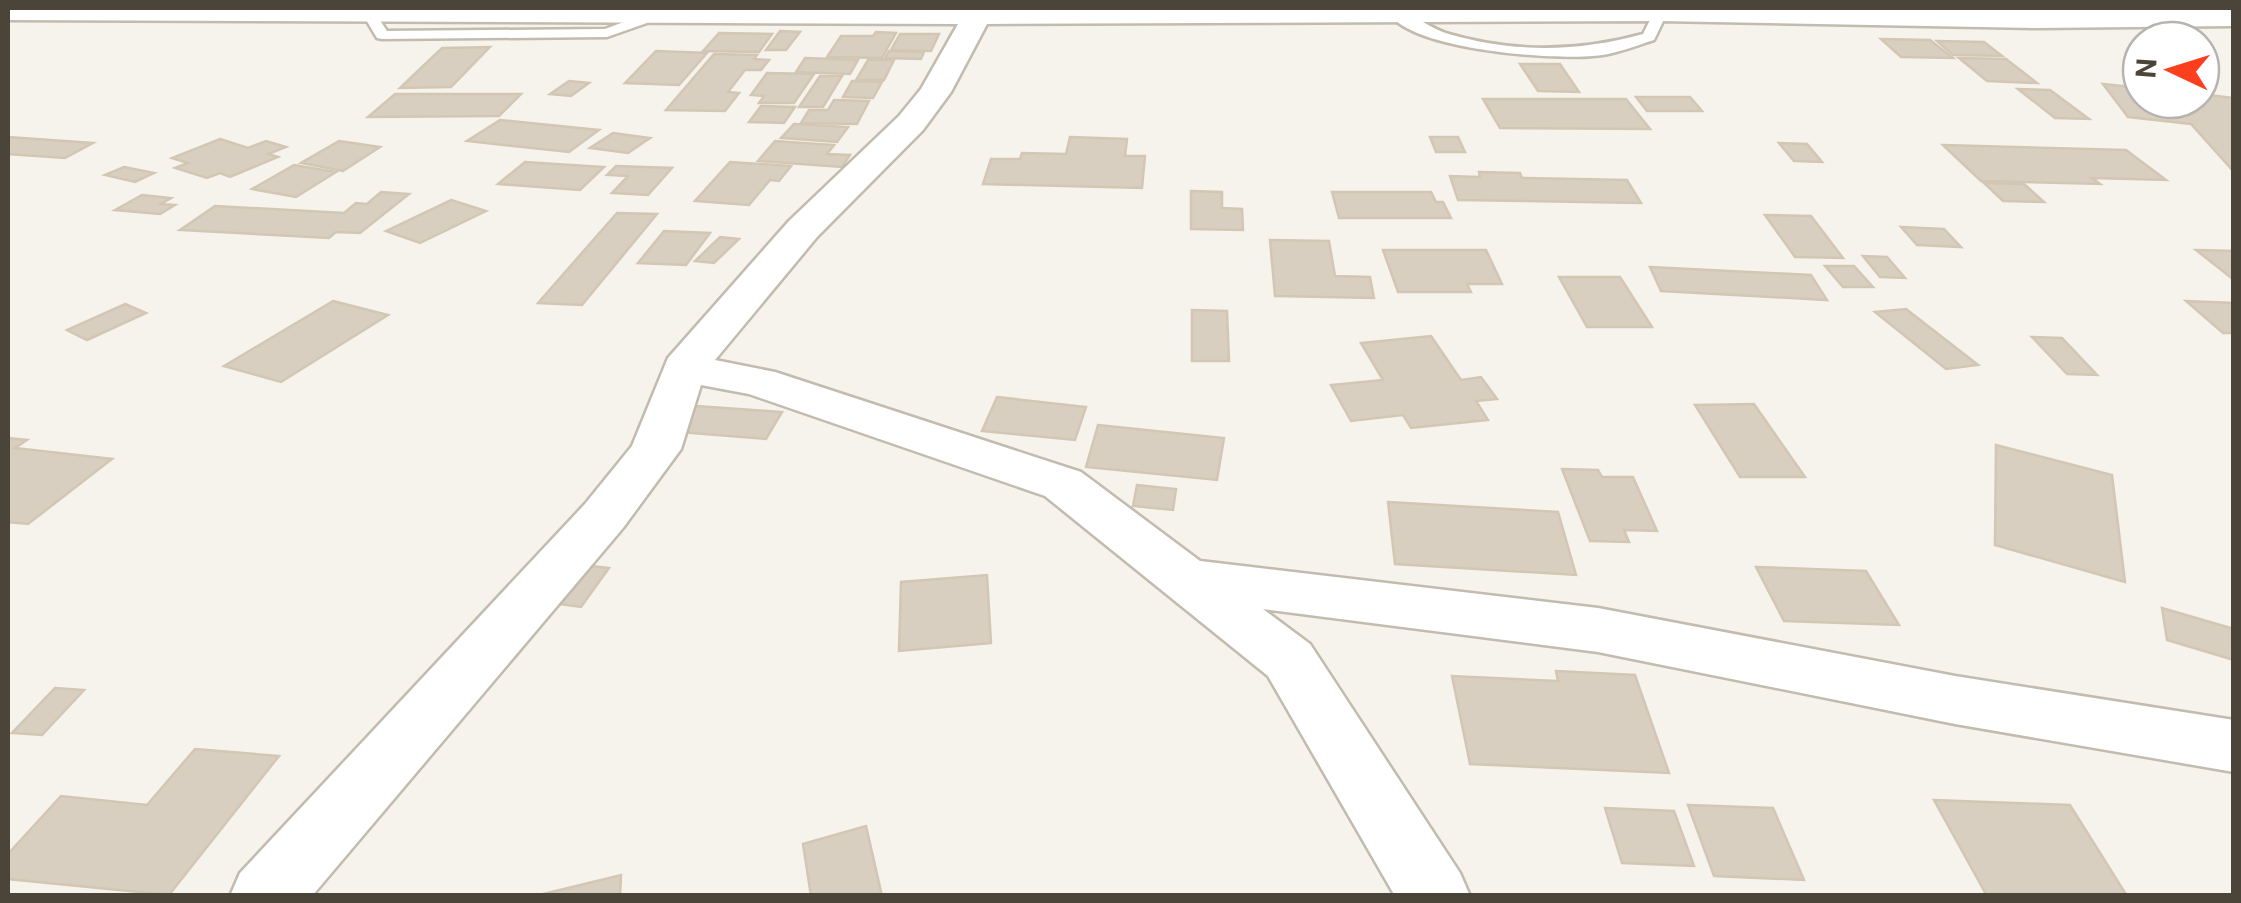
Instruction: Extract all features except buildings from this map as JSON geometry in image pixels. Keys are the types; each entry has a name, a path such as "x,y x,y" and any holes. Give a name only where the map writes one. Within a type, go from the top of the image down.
{"street":[{"path":"8,12 660,11 977,16 1657,10 2037,20 2234,18"},
{"path":"266,896 604,516 656,449 684,368 803,228 911,123 935,92 977,16"},
{"path":"684,368 758,382 1063,484 1288,660 1434,896"},
{"path":"1185,579 1598,630 1955,700 2234,746"}],"lane":[{"path":"1394,10 1442,37 1518,52 1596,52 1649,37 1657,10"}]}
